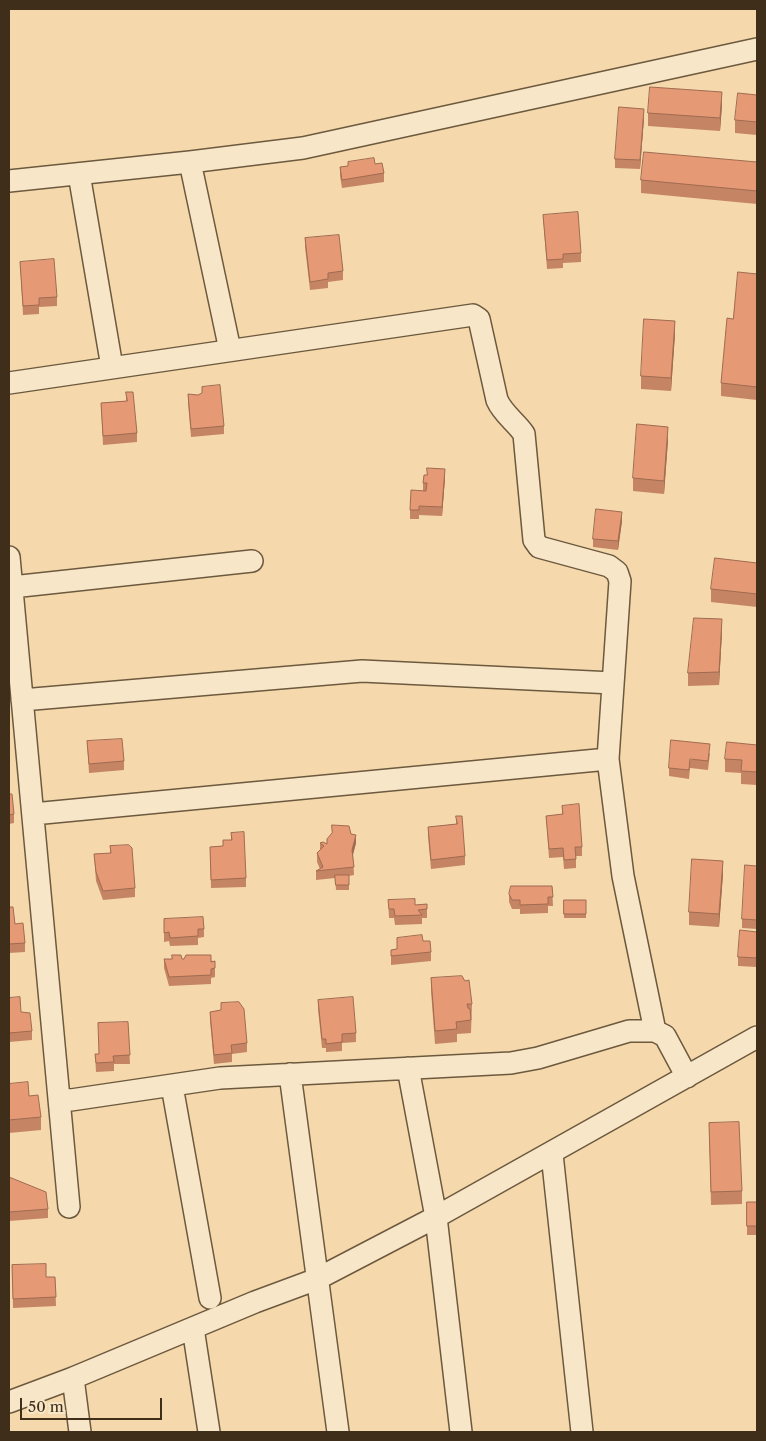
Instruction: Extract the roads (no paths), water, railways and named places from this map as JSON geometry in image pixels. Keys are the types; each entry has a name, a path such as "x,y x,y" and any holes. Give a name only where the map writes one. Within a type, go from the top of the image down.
{"street":[{"path":"9,181 303,148 757,49"},
{"path":"190,162 230,350"},
{"path":"79,174 112,367"},
{"path":"9,383 473,315 479,319 497,400 501,409 518,425 524,434 534,540 538,547 609,566 617,572 620,581 608,759 624,876 655,1031"},
{"path":"9,557 69,1208"},
{"path":"12,587 252,562"},
{"path":"22,700 362,671 613,683"},
{"path":"33,814 608,759"},
{"path":"59,1098 71,1100 220,1078 512,1063 538,1058 585,1043 629,1032 655,1031 665,1036 687,1077"},
{"path":"9,1402 317,1279 552,1154 757,1037"},
{"path":"408,1068 436,1217 461,1432"},
{"path":"290,1074 338,1432"},
{"path":"172,1086 210,1298"},
{"path":"552,1154 582,1432"},
{"path":"193,1328 209,1432"},
{"path":"73,1378 80,1432"}]}
